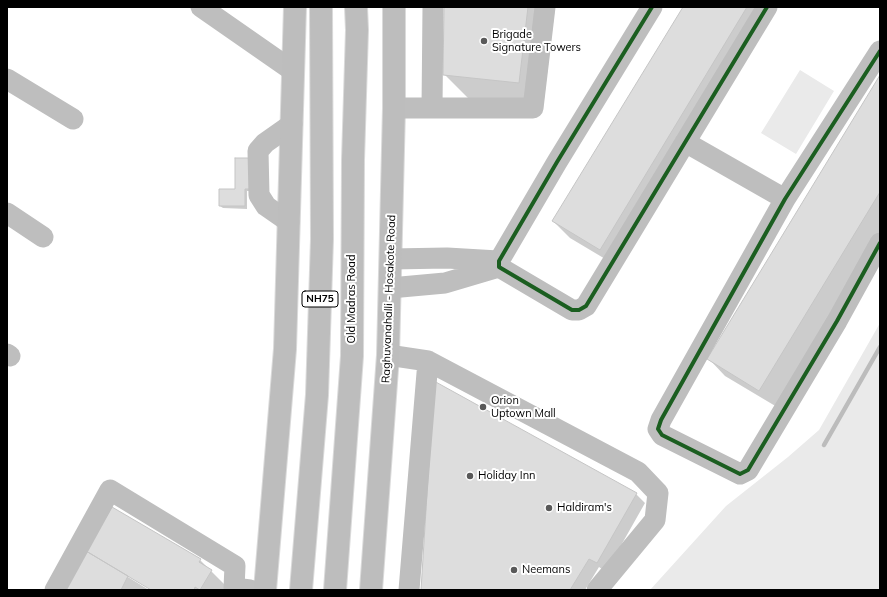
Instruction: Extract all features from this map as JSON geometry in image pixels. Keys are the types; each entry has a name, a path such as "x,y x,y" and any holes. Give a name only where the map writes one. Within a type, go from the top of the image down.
{"main road":[{"path":"265,590 285,349 294,7"},
{"name":"NH75","path":"301,590 317,387 322,239 321,7"},
{"name":"Old Madras Road","path":"335,590 352,356 353,160 357,30 356,7"},
{"name":"Raghuvanahalli - Hosakote Road","path":"371,590 388,355 394,108 394,7"}],"street":[{"path":"201,7 293,71"},
{"path":"432,108 433,7"},
{"path":"394,108 533,108 545,7"},
{"path":"390,288 445,282 499,264 557,162 652,7"},
{"path":"391,259 447,258 499,264 572,310 579,310 586,306 767,7"},
{"path":"880,51 785,199 661,420 658,429 662,436 740,474 748,470 837,321 880,243"},
{"path":"7,79 73,119"},
{"path":"289,222 266,206 259,195 258,151 265,143 292,124"},
{"path":"685,142 785,199"},
{"path":"7,213 43,237"},
{"path":"388,355 428,361 638,472 658,493 655,520 597,590"},
{"path":"408,590 428,361"},
{"path":"55,590 110,490 235,566 239,589"}],"shaded area":[{"path":"800,70 834,91 796,154 761,133"},
{"path":"880,323 880,590 650,590 726,506 788,457 819,430"}],"building":[{"name":"Brigade Signature Towers","path":"444,7 528,7 519,83 443,75"},
{"path":"683,7 747,7 600,250 552,221"},
{"path":"880,75 880,192 759,391 707,359"},
{"path":"235,158 255,158 255,189 245,189 245,206 219,206 219,189 235,189"},
{"path":"434,381 637,493 597,563 589,559 570,590 421,590"},
{"path":"112,507 201,559 199,562 212,570 200,590 195,587 194,590 151,590 86,551"},
{"path":"86,551 128,576 121,590 63,590"}],"waterway":[{"path":"824,445 880,347"}],"cycle path":[{"path":"652,7 557,162 499,261 499,267 572,310 579,310 586,306 767,7"},
{"path":"880,51 785,199 661,420 658,429 662,435 740,474 748,470 837,321 880,243"}],"place":[{"name":"Brigade Signature Towers","path":"484,41"},
{"name":"Orion Uptown Mall","path":"483,407"},
{"name":"Holiday Inn","path":"470,476"},
{"name":"Haldiram's","path":"549,508"},
{"name":"Neemans","path":"514,570"}]}
